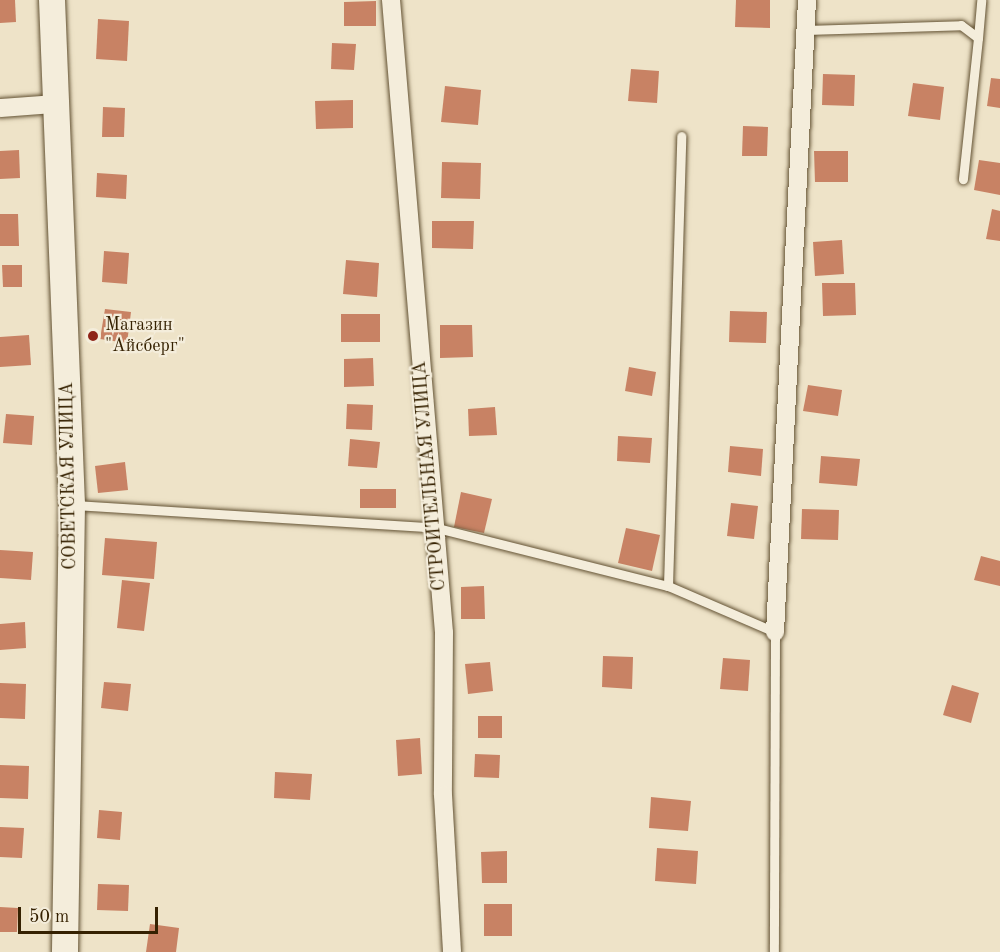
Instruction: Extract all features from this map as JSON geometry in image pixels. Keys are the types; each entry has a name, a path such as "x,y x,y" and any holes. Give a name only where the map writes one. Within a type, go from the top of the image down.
{"main road":[{"name":"СОВЕТСКАЯ УЛИЦА","path":"52,0 54,104 72,505 64,952"}],"street":[{"name":"СТРОИТЕЛЬНАЯ УЛИЦА","path":"391,0 430,495 436,528 444,633 443,795 452,952"},
{"path":"775,632 807,0"},
{"path":"0,108 54,104"}],"lane":[{"path":"963,179 981,0"},
{"path":"806,30 961,25 978,38"},
{"path":"668,586 681,136"},
{"path":"72,505 436,528 668,586 775,632 774,952"}],"building":[{"path":"0,0 15,0 16,22 0,23"},
{"path":"736,0 770,0 770,28 735,27"},
{"path":"376,1 376,26 344,26 344,2"},
{"path":"98,19 129,21 127,61 96,59"},
{"path":"332,43 356,44 354,70 331,69"},
{"path":"631,69 659,71 657,103 628,101"},
{"path":"823,74 855,75 854,106 822,105"},
{"path":"991,78 1000,79 1000,108 987,106"},
{"path":"913,83 944,87 940,120 908,116"},
{"path":"445,86 481,90 478,125 441,122"},
{"path":"353,100 353,128 316,129 315,101"},
{"path":"103,107 125,108 124,137 102,137"},
{"path":"743,126 768,127 767,156 742,156"},
{"path":"19,150 20,178 0,179 0,151"},
{"path":"814,151 848,151 848,182 815,182"},
{"path":"979,160 1000,163 1000,195 974,190"},
{"path":"442,162 481,163 480,199 441,198"},
{"path":"97,173 127,175 126,199 96,197"},
{"path":"992,209 1000,211 1000,241 986,239"},
{"path":"0,214 18,214 19,246 0,246"},
{"path":"432,221 474,221 473,249 432,248"},
{"path":"842,240 844,274 815,276 813,242"},
{"path":"104,251 129,253 127,284 102,282"},
{"path":"346,260 379,263 377,297 343,294"},
{"path":"2,265 22,265 22,287 3,287"},
{"path":"822,283 855,283 856,315 823,316"},
{"path":"105,309 131,312 127,343 100,339"},
{"path":"730,311 767,312 766,343 729,342"},
{"path":"341,314 380,314 380,342 341,342"},
{"path":"440,325 472,325 473,357 440,358"},
{"path":"29,335 31,365 0,367 0,337"},
{"path":"373,358 374,386 344,387 344,359"},
{"path":"629,367 656,372 652,396 625,391"},
{"path":"808,385 842,390 838,416 803,411"},
{"path":"347,404 373,405 372,430 346,429"},
{"path":"495,407 497,435 469,436 468,409"},
{"path":"6,414 34,416 32,445 3,443"},
{"path":"618,436 652,438 650,463 617,461"},
{"path":"350,439 380,442 377,468 348,466"},
{"path":"730,446 763,449 761,476 728,472"},
{"path":"821,456 860,459 857,486 819,483"},
{"path":"125,462 128,490 98,493 95,466"},
{"path":"360,489 396,489 396,508 360,508"},
{"path":"461,492 492,499 484,533 454,527"},
{"path":"731,503 758,506 754,539 727,536"},
{"path":"802,509 839,510 838,540 801,539"},
{"path":"626,528 660,535 652,571 618,563"},
{"path":"105,538 157,542 154,579 102,575"},
{"path":"0,550 33,552 31,580 0,578"},
{"path":"981,556 1000,561 1000,586 974,580"},
{"path":"122,580 150,583 144,631 117,628"},
{"path":"484,586 485,619 461,619 461,587"},
{"path":"25,622 26,648 0,650 0,624"},
{"path":"603,656 633,657 632,689 602,687"},
{"path":"723,658 750,660 748,691 720,689"},
{"path":"490,662 493,691 468,694 465,664"},
{"path":"104,682 131,684 128,711 101,708"},
{"path":"0,683 26,684 25,719 0,718"},
{"path":"952,685 979,693 971,723 943,715"},
{"path":"478,716 502,716 502,738 478,738"},
{"path":"420,738 422,774 398,776 396,740"},
{"path":"475,754 500,755 499,778 474,777"},
{"path":"0,765 29,766 28,799 0,798"},
{"path":"275,772 312,774 310,800 274,798"},
{"path":"651,797 691,801 688,831 649,828"},
{"path":"99,810 122,812 120,840 97,838"},
{"path":"0,827 24,828 22,858 0,857"},
{"path":"657,848 698,851 696,884 655,881"},
{"path":"507,851 507,883 482,883 481,852"},
{"path":"98,884 129,885 128,911 97,910"},
{"path":"484,904 512,904 512,936 484,936"},
{"path":"0,907 18,908 17,932 0,932"},
{"path":"150,924 179,928 176,952 146,952"}],"place":[{"name":"Магазин \"Айсберг\"","path":"93,336"}]}
